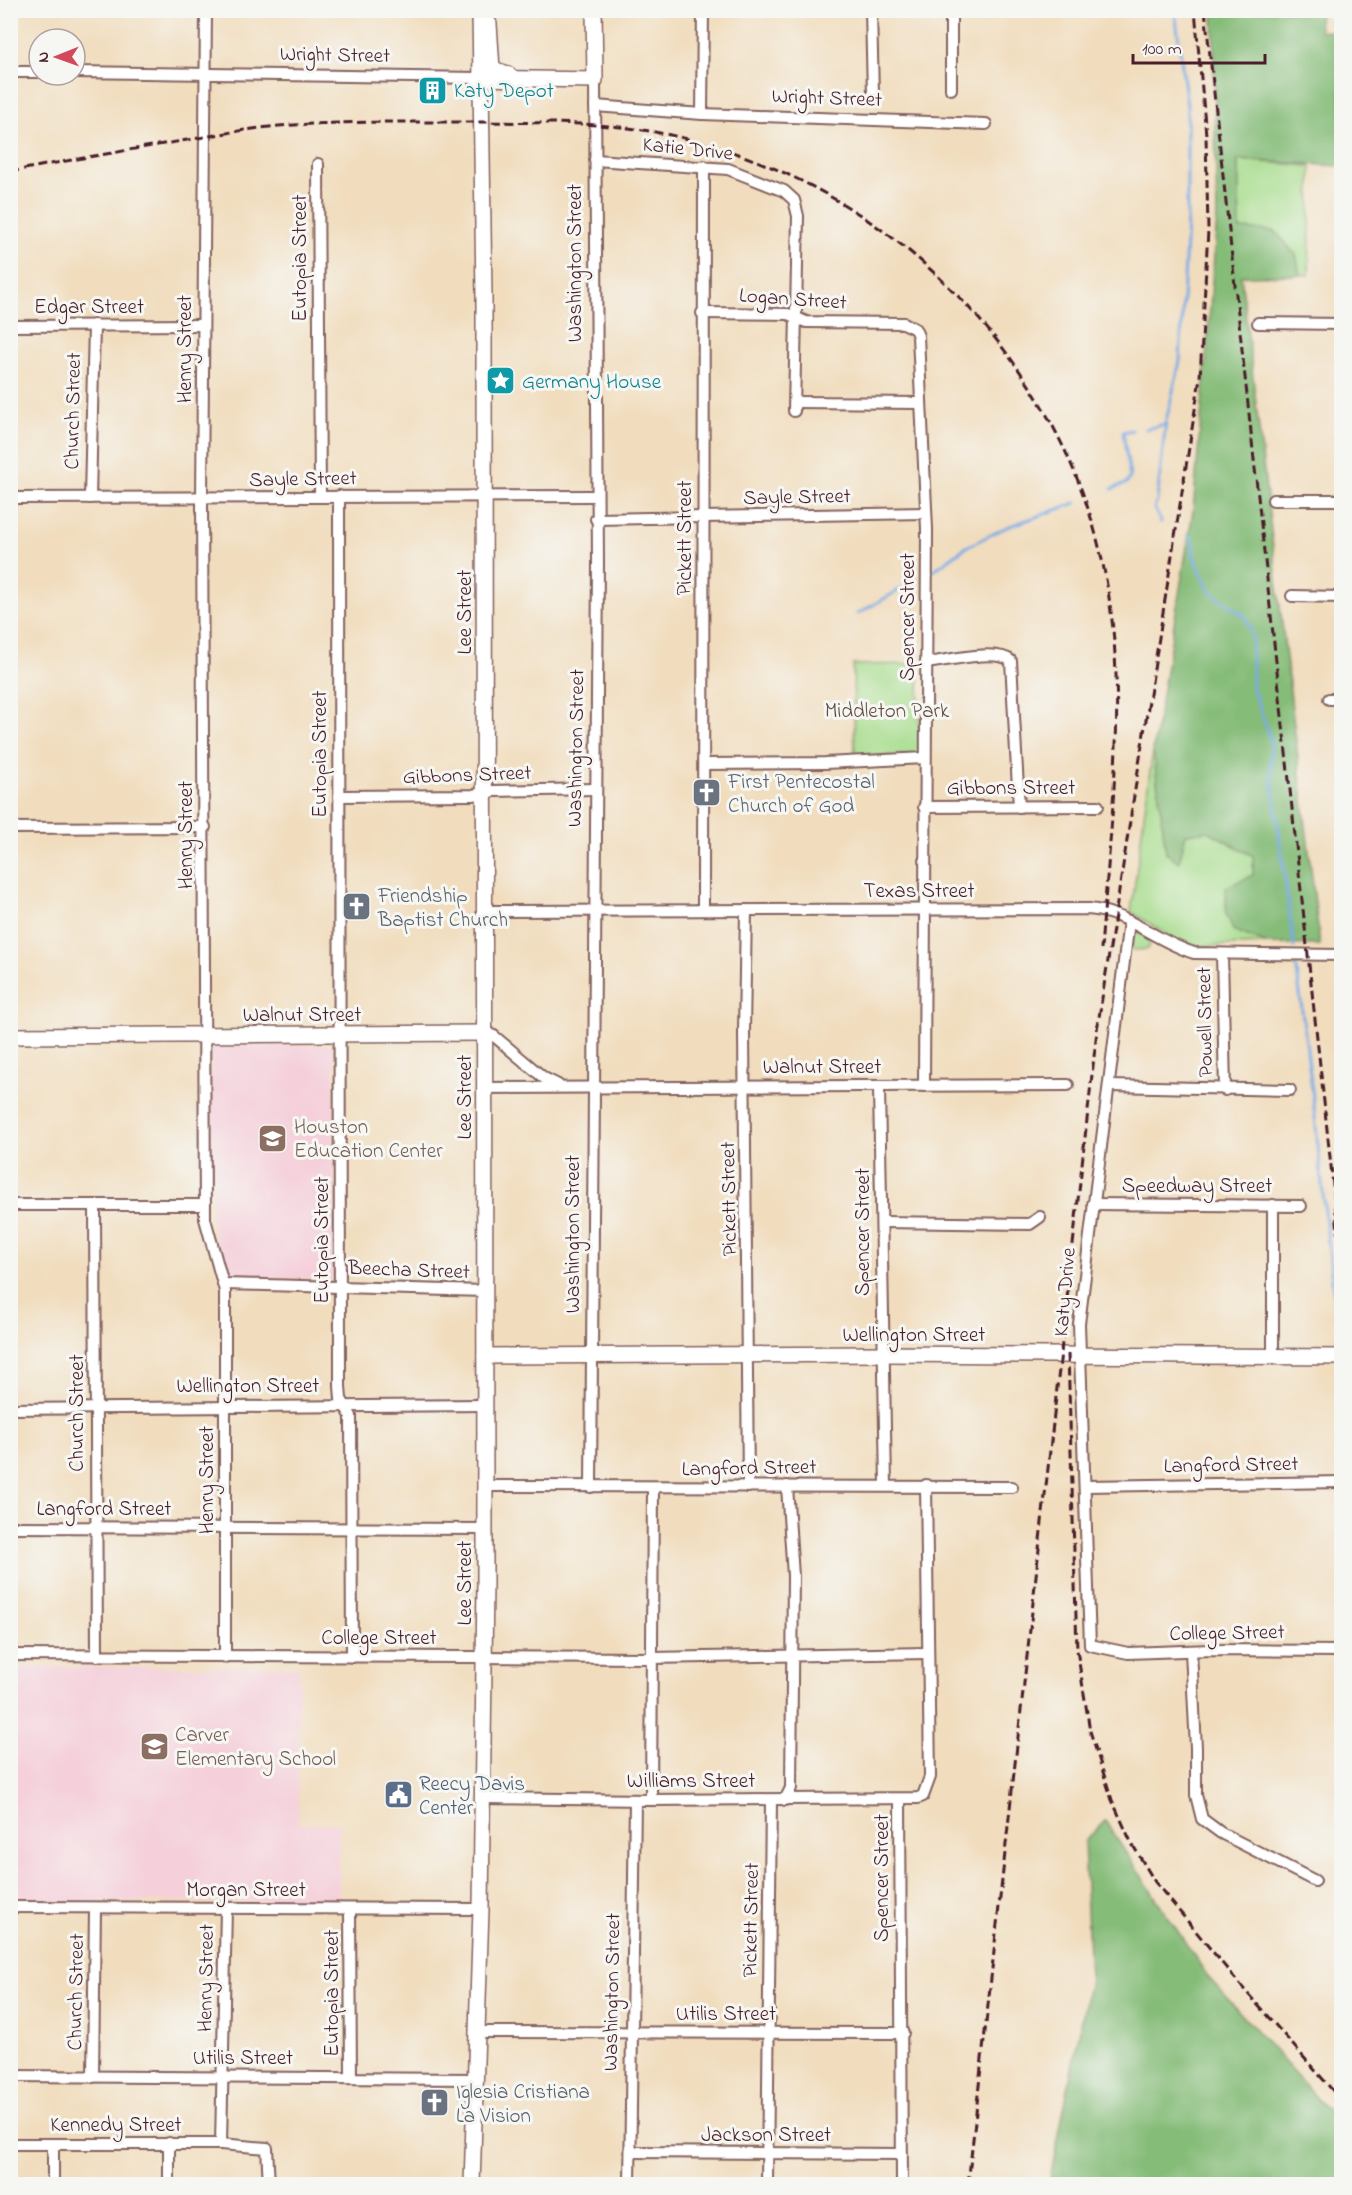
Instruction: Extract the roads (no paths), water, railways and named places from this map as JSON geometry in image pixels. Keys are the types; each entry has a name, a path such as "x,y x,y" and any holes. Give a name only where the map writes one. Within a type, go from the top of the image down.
{"main road":[{"name":"Lee Street","path":"472,2184 481,1909 485,1529 486,911 483,112 479,78 480,10"},
{"path":"489,10 492,69 526,78"},
{"name":"Washington Street","path":"594,10 595,80"},
{"name":"Wright Street","path":"479,78 595,80"},
{"path":"483,112 490,92 495,86 526,78"},
{"name":"Walnut Street","path":"10,1036 485,1034"},
{"name":"Wellington Street","path":"485,1356 882,1354 1341,1357"}],"street":[{"name":"Henry Street","path":"206,10 202,498 205,1205 207,1230 224,1284 225,1657"},
{"path":"702,114 703,10"},
{"path":"871,10 873,94"},
{"path":"951,10 951,89"},
{"path":"10,72 27,72"},
{"name":"Wright Street","path":"87,72 205,72 479,78"},
{"name":"Washington Street","path":"591,1487 596,789 595,80"},
{"name":"Wright Street","path":"595,106 702,114 986,124"},
{"name":"Katie Drive","path":"595,160 728,169 784,191 794,200 797,211 797,318"},
{"name":"Eutopia Street","path":"318,164 320,496"},
{"name":"Pickett Street","path":"703,910 702,313 704,166"},
{"name":"Logan Street","path":"702,313 788,314 806,322 904,323 915,329"},
{"path":"797,318 794,406 921,403"},
{"path":"1258,322 1341,324"},
{"name":"Church Street","path":"90,498 94,325"},
{"name":"Edgar Street","path":"10,326 204,325"},
{"name":"Spencer Street","path":"915,329 920,344 926,513 924,1086"},
{"name":"Eutopia Street","path":"339,496 340,1386 344,1405 351,1416 352,1657"},
{"name":"Sayle Street","path":"10,498 596,496"},
{"path":"1273,500 1341,500"},
{"name":"Sayle Street","path":"596,519 926,513"},
{"path":"1292,596 1341,597"},
{"path":"926,663 988,655 1004,656 1011,660 1019,807"},
{"path":"1329,699 1341,699"},
{"name":"Gibbons Street","path":"704,764 825,763 925,758"},
{"name":"Gibbons Street","path":"339,796 596,789"},
{"name":"Gibbons Street","path":"924,807 1098,806"},
{"path":"10,828 205,827"},
{"name":"Texas Street","path":"486,911 1089,909 1104,911 1129,921 1177,948 1194,953 1341,955"},
{"name":"Pickett Street","path":"746,910 748,1487"},
{"name":"Katy Drive","path":"1113,1651 1090,1645 1086,1486 1078,1356 1079,1324 1093,1204 1129,921"},
{"name":"Powell Street","path":"1222,954 1225,1090"},
{"name":"Walnut Street","path":"485,1034 504,1044 549,1082 576,1087"},
{"name":"Walnut Street","path":"484,1088 1068,1085"},
{"path":"1109,1086 1290,1090"},
{"name":"Spencer Street","path":"879,1087 886,1486"},
{"name":"Speedway Street","path":"1093,1204 1301,1206"},
{"path":"10,1205 205,1205"},
{"name":"Church Street","path":"95,1205 97,1656"},
{"path":"1273,1205 1273,1357"},
{"path":"883,1222 1030,1224 1040,1217"},
{"name":"Beecha Street","path":"224,1284 485,1291"},
{"name":"Wellington Street","path":"10,1409 225,1405 485,1405"},
{"name":"Langford Street","path":"1086,1486 1341,1482"},
{"name":"Spencer Street","path":"902,2184 900,1799 923,1796 929,1784 926,1485"},
{"name":"Langford Street","path":"485,1486 653,1488 926,1485 1012,1487"},
{"path":"785,1800 791,1788 793,1576 788,1486"},
{"path":"651,1800 653,1488"},
{"name":"Langford Street","path":"10,1527 485,1529"},
{"name":"College Street","path":"1113,1651 1341,1651"},
{"path":"1191,1651 1196,1795 1202,1819 1215,1830 1315,1881"},
{"name":"College Street","path":"10,1655 652,1658 927,1653"},
{"name":"Williams Street","path":"483,1798 900,1799"},
{"name":"Washington Street","path":"630,2184 635,1800"},
{"name":"Pickett Street","path":"767,2184 771,1800"},
{"name":"Morgan Street","path":"10,1907 481,1909"},
{"name":"Church Street","path":"93,2077 95,1908"},
{"name":"Henry Street","path":"222,2144 226,1909"},
{"name":"Eutopia Street","path":"350,1909 351,2077"},
{"name":"Utilis Street","path":"478,2032 903,2033"},
{"name":"Utilis Street","path":"10,2076 475,2079"},
{"name":"Kennedy Street","path":"10,2144 222,2144"},
{"path":"53,2144 53,2184"},
{"path":"169,2144 169,2184"},
{"path":"222,2144 267,2148 269,2184"},
{"name":"Jackson Street","path":"630,2152 902,2154"}],"waterway":[{"path":"1161,522 1154,508 1157,501 1166,421 1180,361 1187,220 1187,106 1175,10"},
{"path":"1146,429 1166,424"},
{"path":"1112,489 1127,483 1130,477 1123,432 1132,430"},
{"path":"933,571 966,547 1007,527 1076,503"},
{"path":"1188,535 1192,541 1194,557 1210,592 1245,616 1252,635 1252,686 1271,741 1271,773 1294,947"},
{"path":"857,614 917,580"},
{"path":"1296,962 1336,1317"}],"railway":[{"path":"968,2184 1097,1030 1200,378 1208,230 1206,135 1195,10"},
{"path":"1205,10 1342,1267"},
{"path":"10,172 225,133 279,126 407,122 579,124 636,129 717,147 795,178 866,219 932,271 989,331 1037,398 1074,472 1100,551 1115,649 1117,699 1113,800 1101,949"},
{"path":"1068,1354 1077,1650 1090,1731 1112,1800 1131,1842 1155,1882 1242,1987 1342,2101"}],"place":[{"name":"Katy Depot","path":"433,90"},
{"name":"Germany House","path":"501,381"},
{"name":"First Pentecostal Church of God","path":"707,793"},
{"name":"Friendship Baptist Church","path":"357,907"},
{"name":"Houston Education Center","path":"273,1138"},
{"name":"Carver Elementary School","path":"154,1746"},
{"name":"Reecy Davis Center","path":"398,1795"},
{"name":"Iglesia Cristiana La Vision","path":"435,2103"}],"park label":[{"name":"Middleton Park","path":"887,710"}]}
